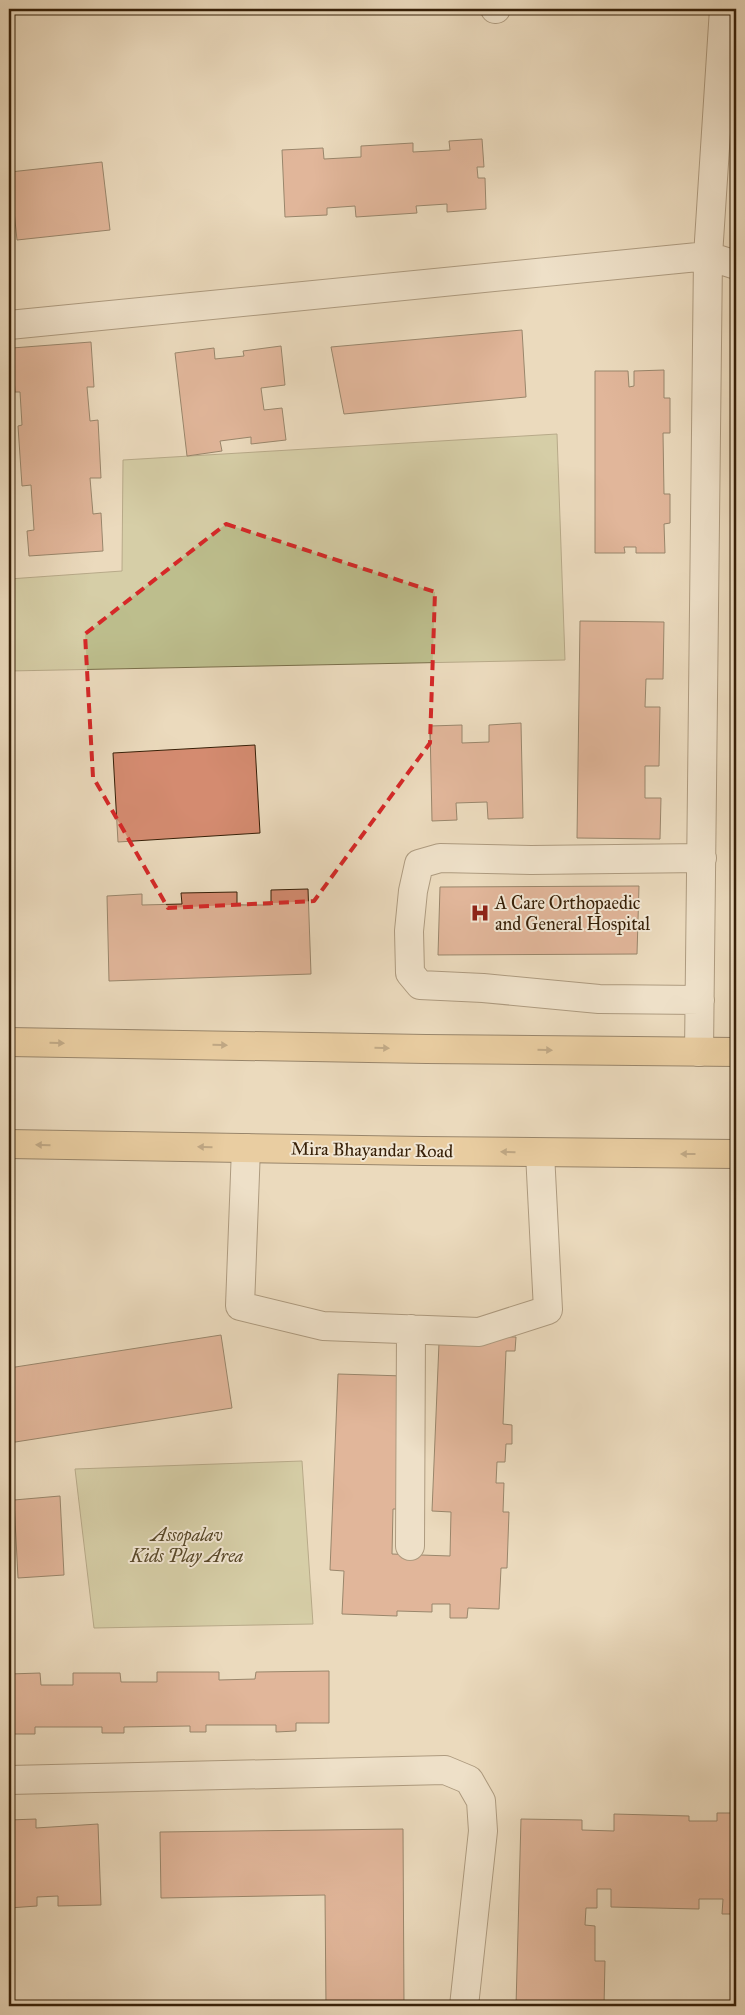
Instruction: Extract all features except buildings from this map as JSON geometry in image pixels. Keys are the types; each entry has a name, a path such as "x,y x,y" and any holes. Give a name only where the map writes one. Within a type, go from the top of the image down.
{"main road":[{"path":"9,1042 736,1052"},
{"name":"Mira Bhayandar Road","path":"9,1144 540,1153 736,1154"}],"street":[{"path":"700,1052 708,256 724,9"},
{"path":"9,325 708,256 736,265"},
{"path":"700,1000 599,999 483,988 420,985 410,973 409,931 412,891 419,864 440,858 531,860 702,858"},
{"path":"246,1148 240,1306 323,1326 479,1332 548,1310 540,1153"},
{"path":"410,1546 411,1329"},
{"path":"9,1780 445,1770 469,1780 481,1802 484,1831 464,2006"}],"highlighted area":[{"path":"226,524 435,592 430,743 314,901 168,908 93,777 85,634"}],"green space":[{"path":"557,434 565,660 9,671 9,579 122,571 123,460"},
{"name":"Assopalav Kids Play Area","path":"302,1461 313,1624 94,1628 75,1469"}],"place":[{"name":"A Care Orthopaedic and General Hospital","path":"480,913"}]}
